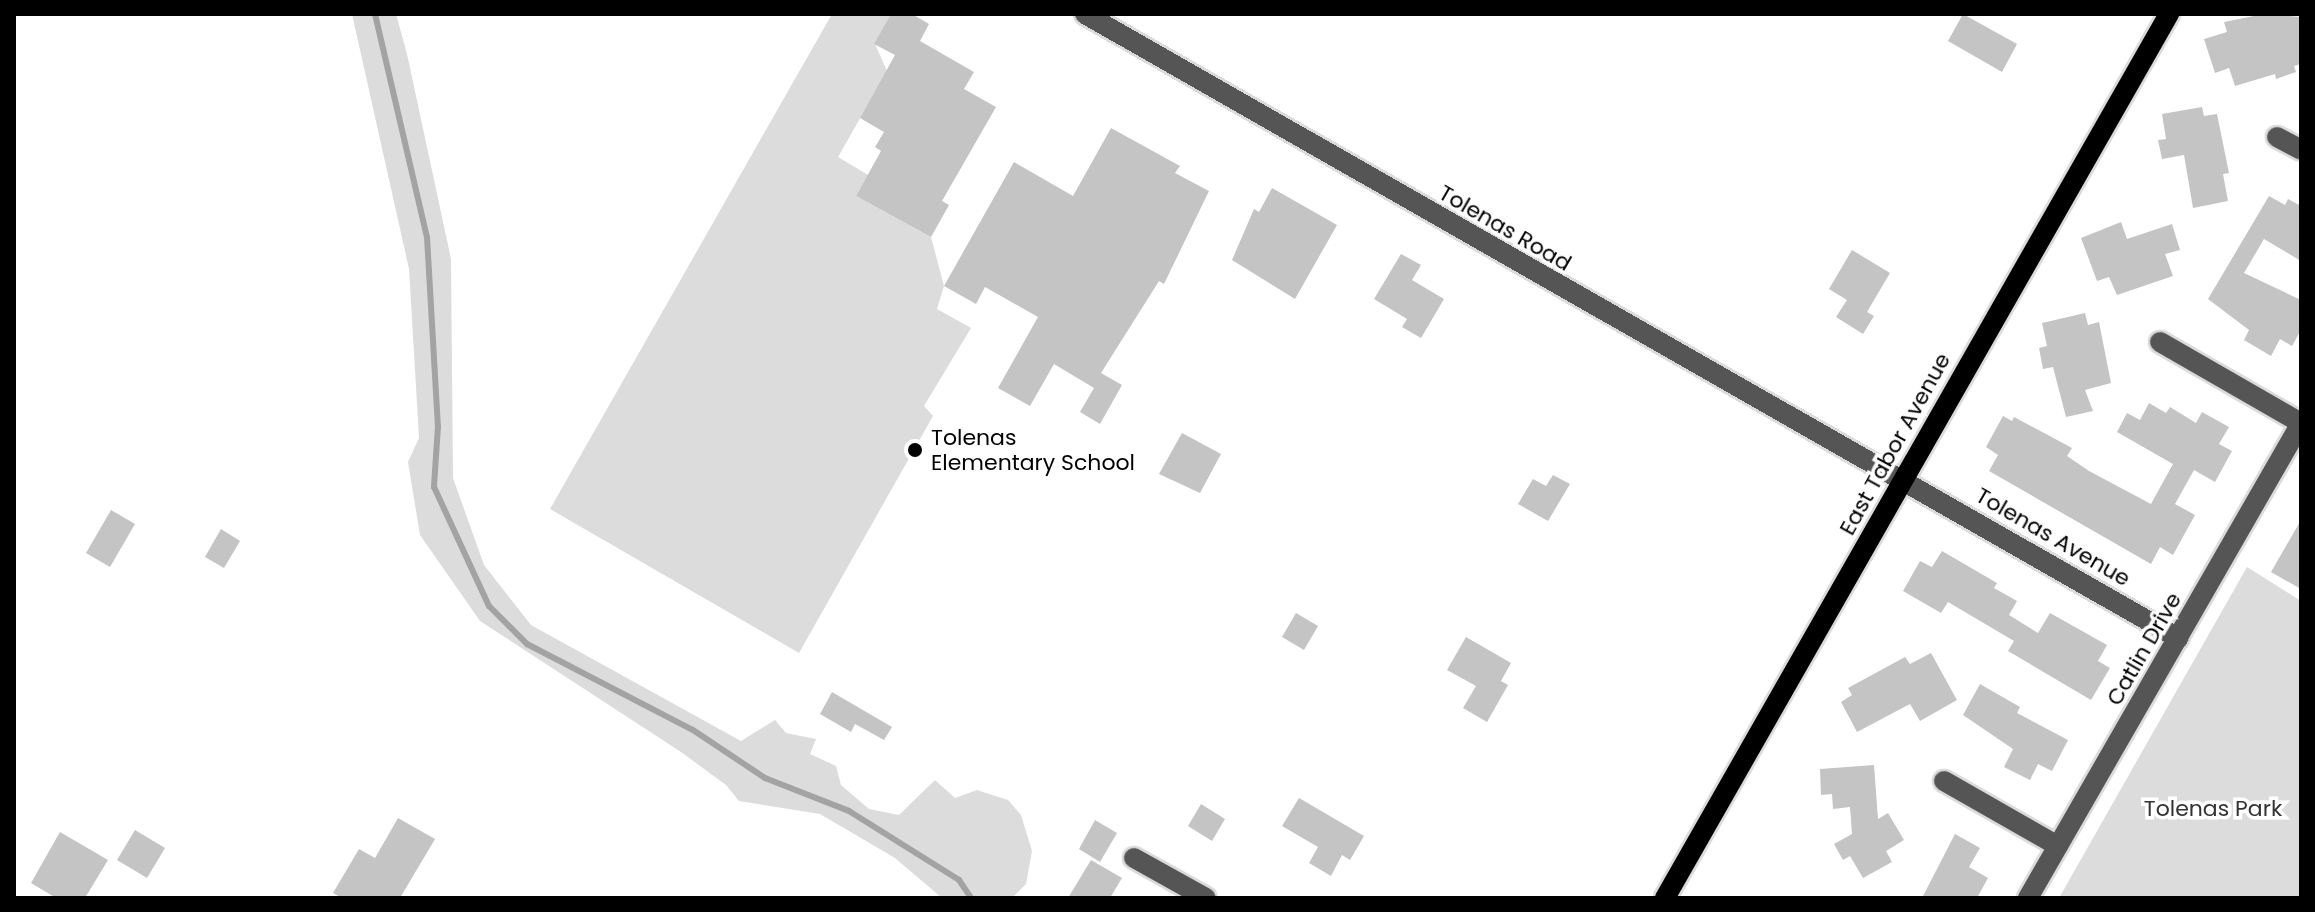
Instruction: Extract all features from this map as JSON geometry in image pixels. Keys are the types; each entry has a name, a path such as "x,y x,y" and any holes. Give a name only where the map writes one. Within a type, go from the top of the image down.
{"main road":[{"name":"East Tabor Avenue","path":"1665,898 2169,14"}],"street":[{"name":"Tolenas Road","path":"1085,14 1903,479"},
{"path":"2277,137 2301,150"},
{"path":"2160,342 2301,423"},
{"name":"Catlin Drive","path":"2028,898 2301,423"},
{"name":"Tolenas Avenue","path":"1903,479 2178,638"},
{"path":"1944,781 2058,846"},
{"path":"1134,858 1206,898"}],"green space":[{"path":"352,14 396,14 407,54 451,259 453,478 484,565 531,625 741,741 775,720 786,733 816,739 810,754 836,766 841,785 869,809 899,815 935,780 955,798 977,790 1008,800 1021,815 1032,851 1026,884 1012,898 942,898 895,858 820,814 739,801 726,785 681,752 480,621 420,535 408,462 419,438 409,269"},
{"path":"832,14 891,14 875,44 887,71 838,157 868,175 856,196 931,237 944,286 937,309 971,328 924,406 933,416 799,653 550,509"},
{"name":"Tolenas Park","path":"2247,567 2301,601 2301,898 2059,898"}],"building":[{"path":"891,14 912,14 929,24 920,41 974,72 964,89 996,107 942,201 949,205 931,237 856,196 881,151 875,147 884,132 860,118 895,55 874,44"},
{"path":"1963,14 2017,44 2002,72 1948,41"},
{"path":"2264,14 2301,17 2301,64 2294,66 2296,72 2276,79 2275,74 2235,86 2229,68 2215,73 2204,39 2227,32 2224,22"},
{"path":"2202,107 2204,116 2217,114 2229,173 2223,174 2228,201 2193,208 2184,155 2162,159 2158,140 2166,139 2162,114"},
{"path":"1111,128 1180,166 1175,173 1209,191 1164,284 1159,281 1101,373 1122,385 1100,424 1080,412 1094,388 1054,364 1030,406 998,388 1038,317 985,287 976,304 944,286 1014,162 1073,196"},
{"path":"1272,188 1337,225 1295,299 1232,260 1254,209 1259,212"},
{"path":"2269,196 2285,205 2288,199 2301,206 2301,261 2264,239 2244,273 2301,300 2301,330 2292,346 2280,339 2271,356 2244,340 2249,330 2208,299"},
{"path":"2121,222 2127,239 2172,224 2180,250 2165,254 2173,276 2117,295 2109,277 2097,281 2081,238"},
{"path":"1852,250 1890,273 1867,312 1874,316 1863,334 1836,317 1847,300 1829,289"},
{"path":"1401,254 1421,265 1412,280 1444,299 1421,338 1402,327 1407,319 1374,299"},
{"path":"2085,313 2088,325 2099,322 2111,383 2085,390 2093,411 2066,417 2053,367 2043,369 2039,348 2047,346 2042,323"},
{"path":"2149,403 2166,413 2170,407 2196,423 2202,412 2229,427 2219,444 2232,451 2215,482 2194,470 2175,504 2195,515 2173,555 2160,547 2151,564 1989,471 1998,455 1986,447 2003,416 2012,421 2014,417 2072,448 2067,456 2089,471 2151,504 2173,464 2117,432 2127,413 2140,420"},
{"path":"1182,433 1221,454 1200,493 1159,474"},
{"path":"1553,475 1570,484 1548,521 1518,504 1533,479 1546,486"},
{"path":"111,510 135,524 110,567 86,553"},
{"path":"2301,520 2301,589 2271,572"},
{"path":"221,529 240,541 224,568 205,557"},
{"path":"1942,551 1997,583 1994,588 2017,601 2009,615 2038,633 2050,613 2107,645 2098,661 2110,668 2091,700 2008,651 2014,641 1948,602 1941,613 1903,591 1920,561 1932,567"},
{"path":"1296,613 1318,626 1304,650 1282,637"},
{"path":"1466,637 1511,663 1501,681 1508,685 1487,722 1463,708 1476,686 1447,670"},
{"path":"1931,653 1957,700 1920,721 1910,704 1857,732 1841,702 1852,695 1848,688 1905,657 1910,664"},
{"path":"1980,684 2020,707 2017,713 2068,740 2052,771 2038,764 2030,780 2004,767 2013,749 1963,715"},
{"path":"832,692 892,727 884,740 855,724 851,732 820,714"},
{"path":"1874,765 1878,819 1888,813 1904,840 1886,851 1892,862 1863,878 1850,856 1843,860 1834,844 1852,834 1850,807 1833,809 1832,794 1821,795 1820,769"},
{"path":"1299,798 1364,836 1350,860 1342,855 1331,876 1309,863 1318,847 1282,826"},
{"path":"1201,804 1225,819 1212,841 1188,826"},
{"path":"398,818 435,839 400,898 342,898 333,893 359,849 375,858"},
{"path":"1095,820 1117,833 1100,862 1079,849"},
{"path":"135,830 165,848 147,878 117,860"},
{"path":"60,832 108,860 85,898 56,898 31,883"},
{"path":"1955,834 1980,848 1969,867 1988,878 1977,898 1922,898"},
{"path":"1091,860 1122,878 1110,898 1068,898"}],"waterway":[{"path":"375,14 427,237 438,426 434,487 489,606 527,644 693,730 765,778 849,811 959,880 971,898"}],"place":[{"name":"Tolenas Elementary School","path":"915,450"}]}
